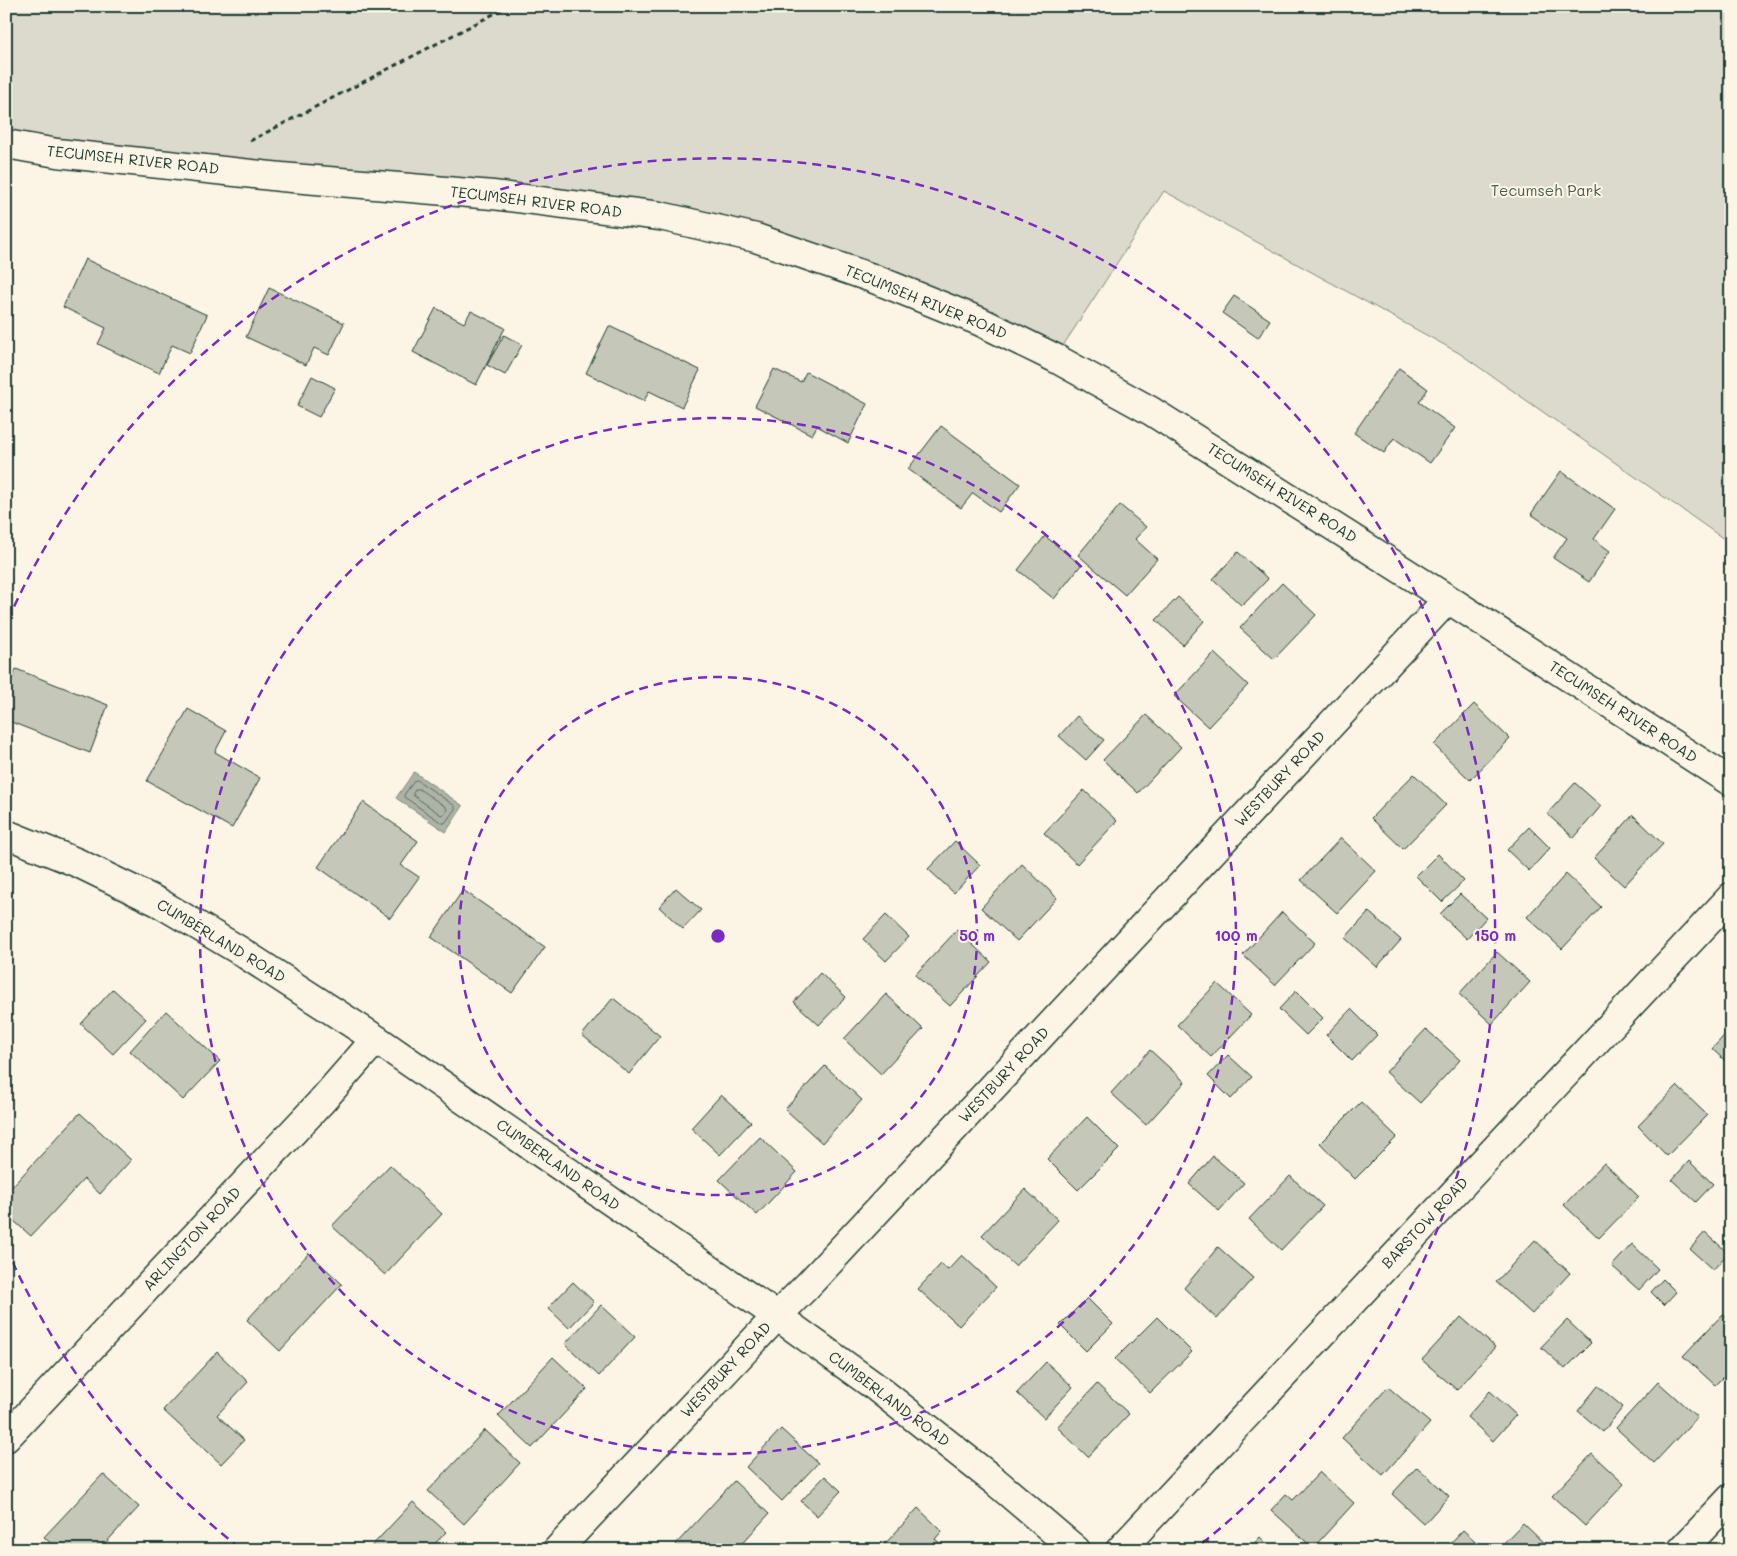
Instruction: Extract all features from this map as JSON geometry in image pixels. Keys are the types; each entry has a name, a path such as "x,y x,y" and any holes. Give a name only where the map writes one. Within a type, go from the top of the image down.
{"street":[{"name":"TECUMSEH RIVER ROAD","path":"6,144 57,153 281,177 493,195 650,215 756,238 872,278 978,321 1055,358 1151,410 1731,782"},
{"name":"WESTBURY ROAD","path":"557,1550 814,1278 1448,599"},
{"name":"CUMBERLAND ROAD","path":"6,834 78,863 158,902 237,949 376,1039 777,1316 877,1388 996,1482 1076,1550"},
{"name":"BARSTOW ROAD","path":"1120,1550 1731,897"},
{"name":"ARLINGTON ROAD","path":"6,1438 320,1103 376,1039"},
{"path":"1682,1550 1731,1498"}],"path":[{"path":"249,141 509,6"}],"green space":[{"name":"Tecumseh Park","path":"6,6 1731,6 1731,544 1459,353 1164,191 1055,358 756,238 6,144"}],"water":[{"path":"414,772 463,806 446,832 396,798"}],"building":[{"path":"85,259 207,315 190,353 172,345 159,373 98,344 106,328 63,307"},
{"path":"269,288 344,323 329,355 314,348 306,365 246,337"},
{"path":"1234,296 1270,320 1258,338 1222,313"},
{"path":"436,308 464,323 471,311 505,328 476,385 413,352"},
{"path":"609,326 700,370 682,407 649,391 644,401 586,373"},
{"path":"504,335 522,345 505,375 487,365"},
{"path":"1399,368 1428,389 1419,402 1455,428 1430,463 1394,438 1384,453 1354,433"},
{"path":"774,369 801,382 806,372 867,404 848,443 817,426 812,435 755,406"},
{"path":"312,376 335,388 319,417 297,406"},
{"path":"941,426 1020,484 999,512 973,493 961,508 908,469"},
{"path":"1561,471 1615,509 1594,539 1610,551 1589,582 1553,558 1567,538 1531,514"},
{"path":"1120,505 1146,527 1135,539 1157,559 1125,595 1078,555"},
{"path":"1045,536 1081,565 1054,599 1018,570"},
{"path":"1238,552 1268,579 1242,606 1213,579"},
{"path":"1282,583 1316,615 1274,659 1240,628"},
{"path":"1178,597 1204,621 1183,645 1156,620"},
{"path":"1214,653 1248,685 1208,727 1174,696"},
{"path":"16,669 108,705 90,753 6,720 6,695"},
{"path":"1474,704 1510,739 1470,780 1434,745"},
{"path":"188,709 226,731 215,752 260,778 232,828 147,781"},
{"path":"1146,715 1181,747 1138,793 1103,760"},
{"path":"1077,716 1104,740 1086,760 1059,736"},
{"path":"1414,774 1446,805 1403,849 1371,818"},
{"path":"1575,783 1601,806 1574,838 1547,814"},
{"path":"1084,790 1117,821 1077,864 1044,833"},
{"path":"363,802 418,841 401,865 419,877 390,918 318,867"},
{"path":"1633,815 1663,844 1624,886 1594,858"},
{"path":"1529,827 1550,848 1529,871 1507,850"},
{"path":"1341,838 1376,871 1337,913 1301,880"},
{"path":"955,841 980,865 954,893 928,869"},
{"path":"1438,854 1464,881 1442,902 1416,876"},
{"path":"1022,864 1057,898 1017,941 981,908"},
{"path":"1566,874 1601,907 1562,949 1527,917"},
{"path":"676,888 701,910 683,929 659,907"},
{"path":"463,890 545,947 512,993 431,937"},
{"path":"1460,894 1486,918 1467,939 1440,914"},
{"path":"1282,912 1315,943 1275,985 1243,955"},
{"path":"1369,912 1401,940 1377,967 1345,938"},
{"path":"886,915 909,937 886,961 863,939"},
{"path":"957,930 991,962 950,1006 915,975"},
{"path":"1497,952 1530,982 1492,1024 1459,994"},
{"path":"820,973 846,997 819,1025 794,1002"},
{"path":"1217,983 1251,1015 1211,1057 1177,1025"},
{"path":"113,989 146,1019 113,1054 81,1024"},
{"path":"1296,991 1323,1018 1306,1035 1279,1009"},
{"path":"886,994 923,1029 881,1074 844,1039"},
{"path":"613,998 660,1036 629,1074 582,1035"},
{"path":"1351,1009 1377,1035 1352,1061 1326,1035"},
{"path":"166,1011 220,1061 183,1100 130,1051"},
{"path":"1731,1028 1731,1066 1712,1049"},
{"path":"1426,1029 1460,1060 1420,1103 1386,1072"},
{"path":"1150,1050 1185,1082 1146,1125 1111,1093"},
{"path":"1228,1055 1252,1077 1231,1099 1208,1076"},
{"path":"825,1066 862,1100 822,1143 785,1109"},
{"path":"1677,1086 1707,1115 1667,1156 1638,1126"},
{"path":"721,1095 751,1122 720,1155 691,1128"},
{"path":"1361,1102 1397,1137 1355,1179 1320,1143"},
{"path":"80,1113 131,1160 100,1194 84,1179 31,1236 6,1214 6,1193"},
{"path":"1087,1117 1119,1149 1078,1190 1047,1159"},
{"path":"760,1137 797,1172 757,1215 719,1180"},
{"path":"1213,1156 1244,1183 1219,1211 1189,1184"},
{"path":"1689,1161 1713,1184 1696,1202 1672,1180"},
{"path":"1604,1163 1639,1197 1599,1238 1564,1205"},
{"path":"390,1165 442,1214 385,1275 332,1226"},
{"path":"1290,1176 1323,1206 1281,1250 1249,1219"},
{"path":"1025,1189 1058,1220 1015,1266 982,1235"},
{"path":"1705,1232 1728,1253 1713,1270 1690,1249"},
{"path":"1535,1240 1570,1273 1532,1314 1496,1282"},
{"path":"1632,1244 1658,1269 1639,1290 1612,1266"},
{"path":"1218,1247 1253,1278 1217,1319 1184,1288"},
{"path":"309,1253 342,1284 280,1351 247,1320"},
{"path":"962,1255 996,1287 959,1326 918,1289 941,1264 948,1270"},
{"path":"1663,1279 1676,1292 1664,1305 1651,1292"},
{"path":"573,1282 594,1302 569,1328 548,1308"},
{"path":"1087,1298 1113,1324 1086,1351 1060,1325"},
{"path":"601,1305 635,1337 599,1376 565,1344"},
{"path":"1723,1314 1731,1321 1731,1369 1715,1385 1683,1356"},
{"path":"1157,1317 1192,1352 1150,1393 1115,1359"},
{"path":"1461,1317 1495,1347 1457,1390 1422,1360"},
{"path":"1567,1320 1591,1343 1565,1369 1541,1347"},
{"path":"217,1352 248,1382 217,1415 244,1440 221,1464 163,1410"},
{"path":"553,1357 587,1389 532,1448 498,1416"},
{"path":"1046,1362 1073,1387 1044,1418 1017,1393"},
{"path":"1658,1382 1697,1417 1654,1463 1616,1428"},
{"path":"1097,1384 1129,1414 1088,1457 1057,1427"},
{"path":"1598,1386 1623,1407 1603,1432 1578,1411"},
{"path":"1388,1387 1430,1423 1383,1475 1342,1438"},
{"path":"1490,1391 1516,1415 1493,1441 1467,1417"},
{"path":"781,1429 818,1463 782,1501 746,1467"},
{"path":"485,1430 520,1463 464,1524 428,1491"},
{"path":"1592,1454 1624,1484 1585,1526 1552,1496"},
{"path":"1417,1467 1449,1496 1424,1524 1392,1494"},
{"path":"1320,1472 1354,1503 1313,1548 1271,1510 1286,1494 1293,1500"},
{"path":"103,1474 139,1507 99,1550 58,1550 44,1537"},
{"path":"825,1476 841,1491 817,1516 801,1501"},
{"path":"734,1481 769,1514 736,1550 682,1550 676,1544"},
{"path":"413,1502 446,1532 429,1550 368,1550"},
{"path":"918,1508 942,1531 935,1539 948,1550 889,1550 884,1545"},
{"path":"1523,1523 1551,1550 1497,1550"},
{"path":"1463,1530 1485,1550 1444,1550"},
{"path":"1260,1537 1273,1550 1248,1550"}]}
